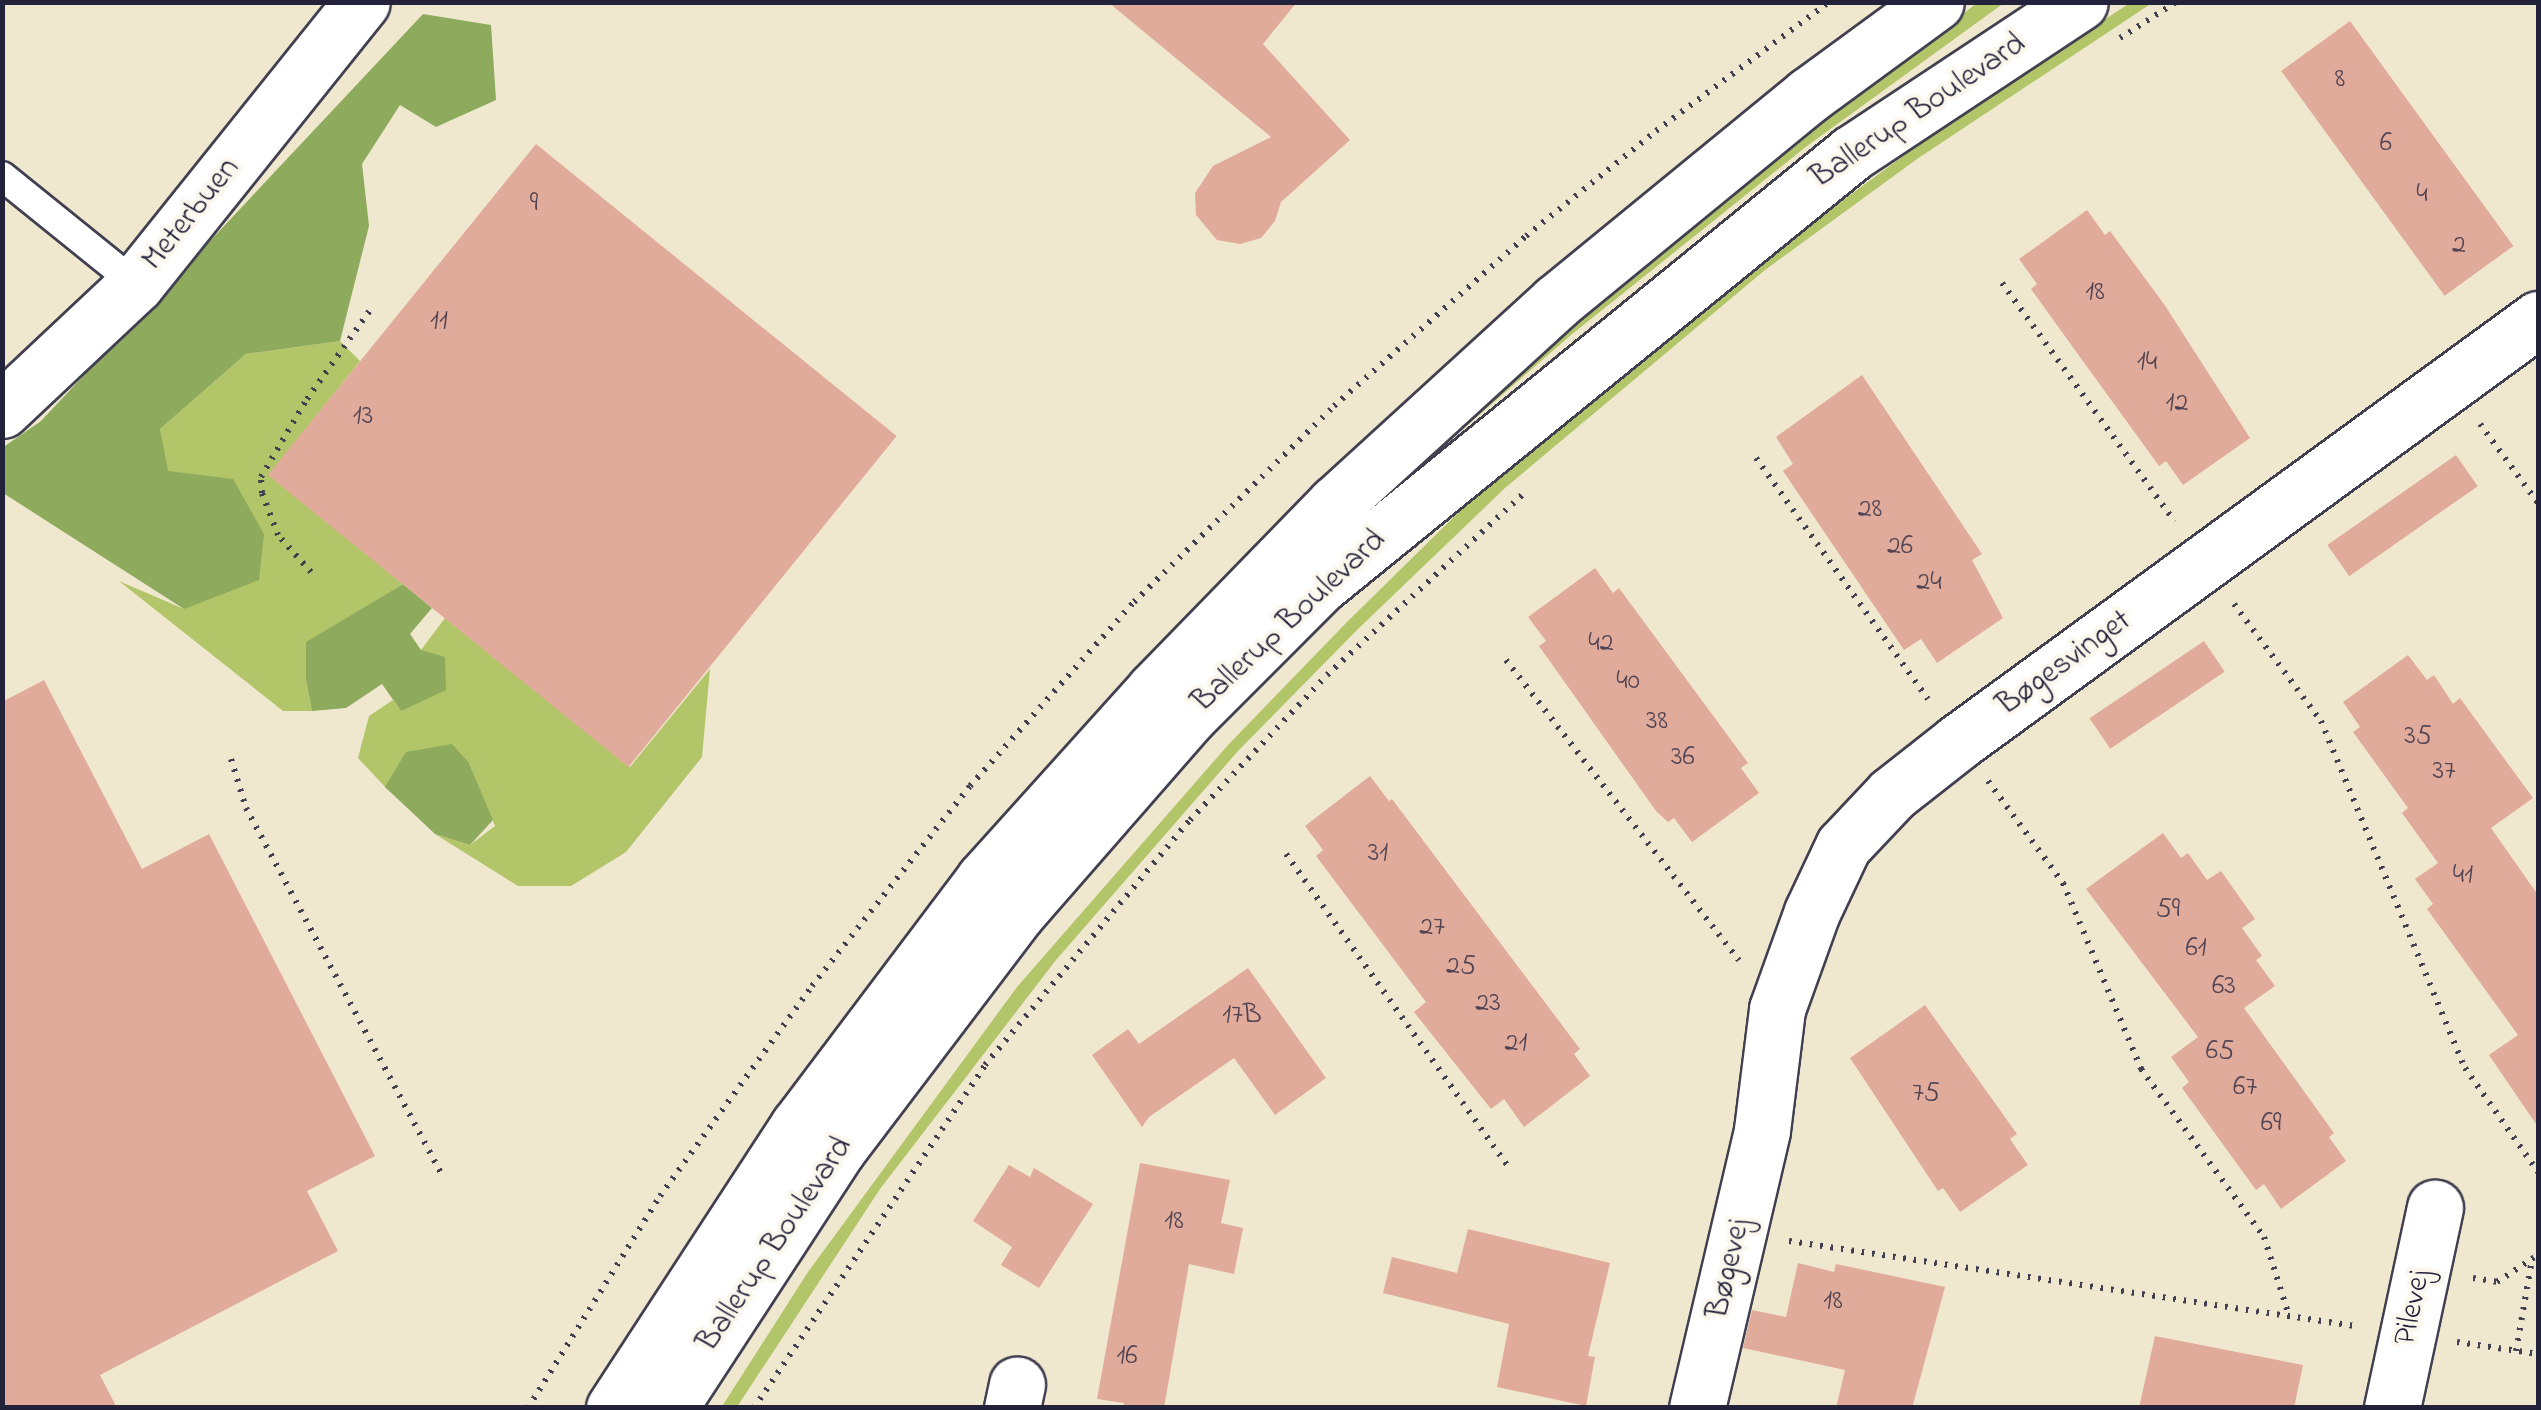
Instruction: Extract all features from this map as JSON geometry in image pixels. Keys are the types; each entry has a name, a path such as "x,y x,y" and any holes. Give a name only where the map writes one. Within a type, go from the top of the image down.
{"street":[{"name":"Meterbuen","path":"2,410 136,284 362,2"},
{"name":"Ballerup Boulevard","path":"614,1408 822,1095 984,879 1154,690 1335,504 1556,302 1809,95 1936,2"},
{"name":"Ballerup Boulevard","path":"668,1408 838,1149 1018,912 1188,717 1306,599 1852,153 2098,22"},
{"name":"Bøgesvinget","path":"1762,1130 1777,1009 1812,912 1844,846 1892,794 2538,319"},
{"name":"Bøgevej","path":"1698,1408 1762,1130"},
{"name":"Pilevej","path":"2392,1408 2435,1208"}],"lane":[{"path":"2,176 136,284"}],"path":[{"path":"2098,22 2176,2"},
{"path":"2002,284 2321,721 2464,1068 2538,1172"},
{"path":"311,572 278,535 262,494 261,477 307,399 371,309"},
{"path":"2450,384 2538,503"},
{"path":"1756,458 2063,883 2141,1068 2264,1236 2289,1316"},
{"path":"754,1408 985,1065 1190,820 1327,675 1538,480"},
{"path":"1506,660 1777,1009"},
{"path":"231,759 246,808 441,1173"},
{"path":"1286,854 1507,1165"},
{"path":"1738,1233 2538,1354"},
{"path":"2422,1269 2497,1282 2535,1257"},
{"path":"2516,1350 2535,1257"}],"green space":[{"path":"1977,3 2004,3 1807,146 1571,335 1457,434 982,910 1517,358"},
{"path":"2130,3 2152,3 1917,159 1765,270 1505,488 1357,630 1238,751 1056,960 880,1189 737,1407 721,1408 808,1272 1017,987 1228,745 1347,622 1460,511 1582,404 1757,263 1973,105"},
{"path":"423,14 491,25 496,100 436,127 400,105 362,164 369,226 340,341 246,354 160,429 168,471 233,479 264,534 259,580 184,609 3,493 2,448 41,421"},
{"path":"340,341 360,361 269,475 403,584 307,642 306,680 312,711 283,711 119,581 184,609 160,429 246,354"},
{"path":"403,584 432,608 410,634 421,650 445,657 446,690 401,711 382,684 346,708 312,711 306,680 306,642"},
{"path":"445,618 630,767 710,669 702,757 626,852 571,886 518,886 435,834 470,845 495,826 469,763 388,790 358,758 369,716 393,700 401,711 421,650"},
{"path":"452,744 469,763 493,820 470,845 435,834 385,787 406,752"}],"building":[{"path":"1108,2 1297,2 1263,44 1350,140 1281,202 1275,221 1261,238 1240,244 1217,240 1196,215 1195,193 1213,166 1271,137"},
{"path":"2350,21 2513,246 2445,296 2281,71"},
{"path":"536,144 897,436 629,767 268,475"},
{"path":"2087,210 2105,235 2110,231 2164,304 2250,438 2183,485 2166,461 2159,466 2031,289 2037,284 2019,259"},
{"path":"1862,375 1982,554 1972,560 2003,618 1937,663 1921,639 1904,650 1783,471 1793,464 1776,437"},
{"path":"2456,455 2478,486 2349,576 2327,545"},
{"path":"1595,568 1613,593 1619,588 1748,763 1741,768 1759,793 1692,842 1674,818 1668,822 1656,811 1539,646 1546,641 1528,617"},
{"path":"2204,641 2225,672 2110,749 2090,718"},
{"path":"2408,655 2427,680 2434,675 2453,704 2460,698 2533,798 2491,828 2538,895 2538,1127 2489,1055 2518,1035 2427,909 2433,904 2415,879 2438,863 2402,813 2408,808 2353,732 2360,727 2343,702"},
{"path":"44,680 142,869 209,834 375,1156 307,1191 338,1251 100,1375 117,1408 2,1408 2,702"},
{"path":"1370,776 1389,801 1392,799 1580,1049 1574,1054 1590,1076 1524,1127 1504,1099 1491,1109 1414,1012 1426,1002 1316,856 1323,850 1305,826"},
{"path":"2163,833 2181,858 2188,853 2207,880 2221,871 2255,919 2242,928 2262,956 2256,960 2275,986 2244,1008 2334,1133 2329,1137 2346,1161 2281,1209 2264,1184 2256,1190 2182,1088 2189,1082 2171,1057 2198,1037 2086,889"},
{"path":"1248,968 1326,1078 1275,1115 1234,1058 1149,1117 1142,1127 1092,1055 1128,1029 1139,1044"},
{"path":"1925,1005 2017,1134 2010,1139 2028,1165 1960,1212 1943,1188 1938,1191 1850,1058"},
{"path":"1140,1163 1230,1180 1221,1223 1243,1228 1234,1274 1189,1264 1164,1408 1123,1408 1124,1403 1097,1399"},
{"path":"1009,1165 1030,1177 1034,1168 1093,1204 1039,1288 1001,1265 1012,1247 973,1221"},
{"path":"1468,1229 1610,1263 1588,1356 1595,1357 1586,1406 1497,1387 1509,1324 1383,1293 1392,1257 1457,1273"},
{"path":"1798,1263 1834,1272 1836,1264 1945,1287 1912,1408 1836,1408 1845,1370 1743,1348 1752,1310 1786,1317"},
{"path":"2155,1336 2303,1365 2294,1408 2139,1408"}]}
